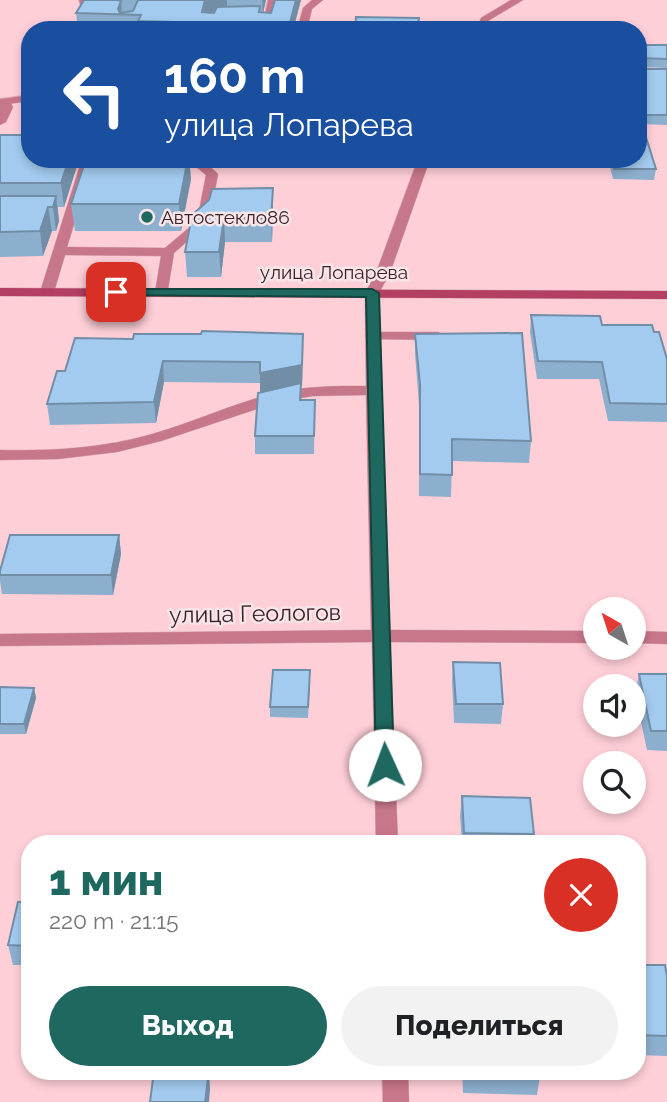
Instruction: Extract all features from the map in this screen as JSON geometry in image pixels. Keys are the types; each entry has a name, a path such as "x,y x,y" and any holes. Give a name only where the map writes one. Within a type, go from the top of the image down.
{"main road":[{"name":"улица Лопарева","path":"0,292 667,295"}],"street":[{"path":"84,0 84,5 93,9 129,17 132,21"},
{"path":"266,21 272,0"},
{"path":"304,21 308,8 318,0"},
{"path":"484,21 518,0"},
{"path":"3,102 21,99"},
{"path":"0,122 7,107 3,102"},
{"path":"47,292 60,251 65,214 85,168"},
{"path":"162,292 168,252 203,222 212,174 205,168"},
{"path":"387,835 372,293 383,273 421,168"},
{"path":"60,251 168,252"},
{"path":"372,335 454,336"},
{"path":"0,454 46,454 119,447 274,398 297,393 374,390"},
{"name":"улица Геологов","path":"0,640 583,637"},
{"path":"646,637 667,638"},
{"path":"395,1080 396,1102"}],"building":[{"path":"84,0 121,1 118,9 120,13 133,11 138,0 205,0 202,12 214,13 217,7 260,6 259,12 271,13 275,0 296,0 290,21 138,21 141,15 76,13"},
{"path":"356,17 419,18 418,21 356,21"},
{"path":"647,45 667,45 667,59 647,58"},
{"path":"647,69 667,69 667,115 647,115"},
{"path":"0,135 21,135 21,168 66,168 61,183 0,183"},
{"path":"647,140 656,169 614,169 647,168"},
{"path":"83,168 186,168 179,204 71,204"},
{"path":"273,188 271,218 224,218 219,252 185,252 192,215 209,200 212,189"},
{"path":"0,196 56,196 53,207 48,207 40,231 0,232"},
{"path":"531,315 600,316 602,325 652,325 654,332 659,332 667,359 667,404 610,403 602,362 538,361"},
{"path":"202,331 303,334 302,365 260,373 260,362 163,361 154,402 47,404 57,371 65,371 75,338 133,339 134,334 201,334"},
{"path":"522,333 531,441 452,439 452,475 420,474 420,384 415,334"},
{"path":"301,383 300,400 315,400 314,436 255,436 258,393"},
{"path":"10,535 119,535 111,575 0,575"},
{"path":"453,662 500,663 503,704 456,704"},
{"path":"273,670 310,670 308,707 270,707"},
{"path":"646,674 667,674 667,731 651,731 646,707"},
{"path":"0,687 34,688 24,724 0,724"},
{"path":"462,796 530,798 534,834 464,833"},
{"path":"18,902 21,902 21,946 8,945"},
{"path":"646,965 665,965 667,1036 646,1035"},
{"path":"153,1080 208,1080 205,1102 150,1102"}],"place":[{"name":"Автостекло86","path":"147,217"}],"route":[{"path":"116,292 372,293 385,765"}]}
